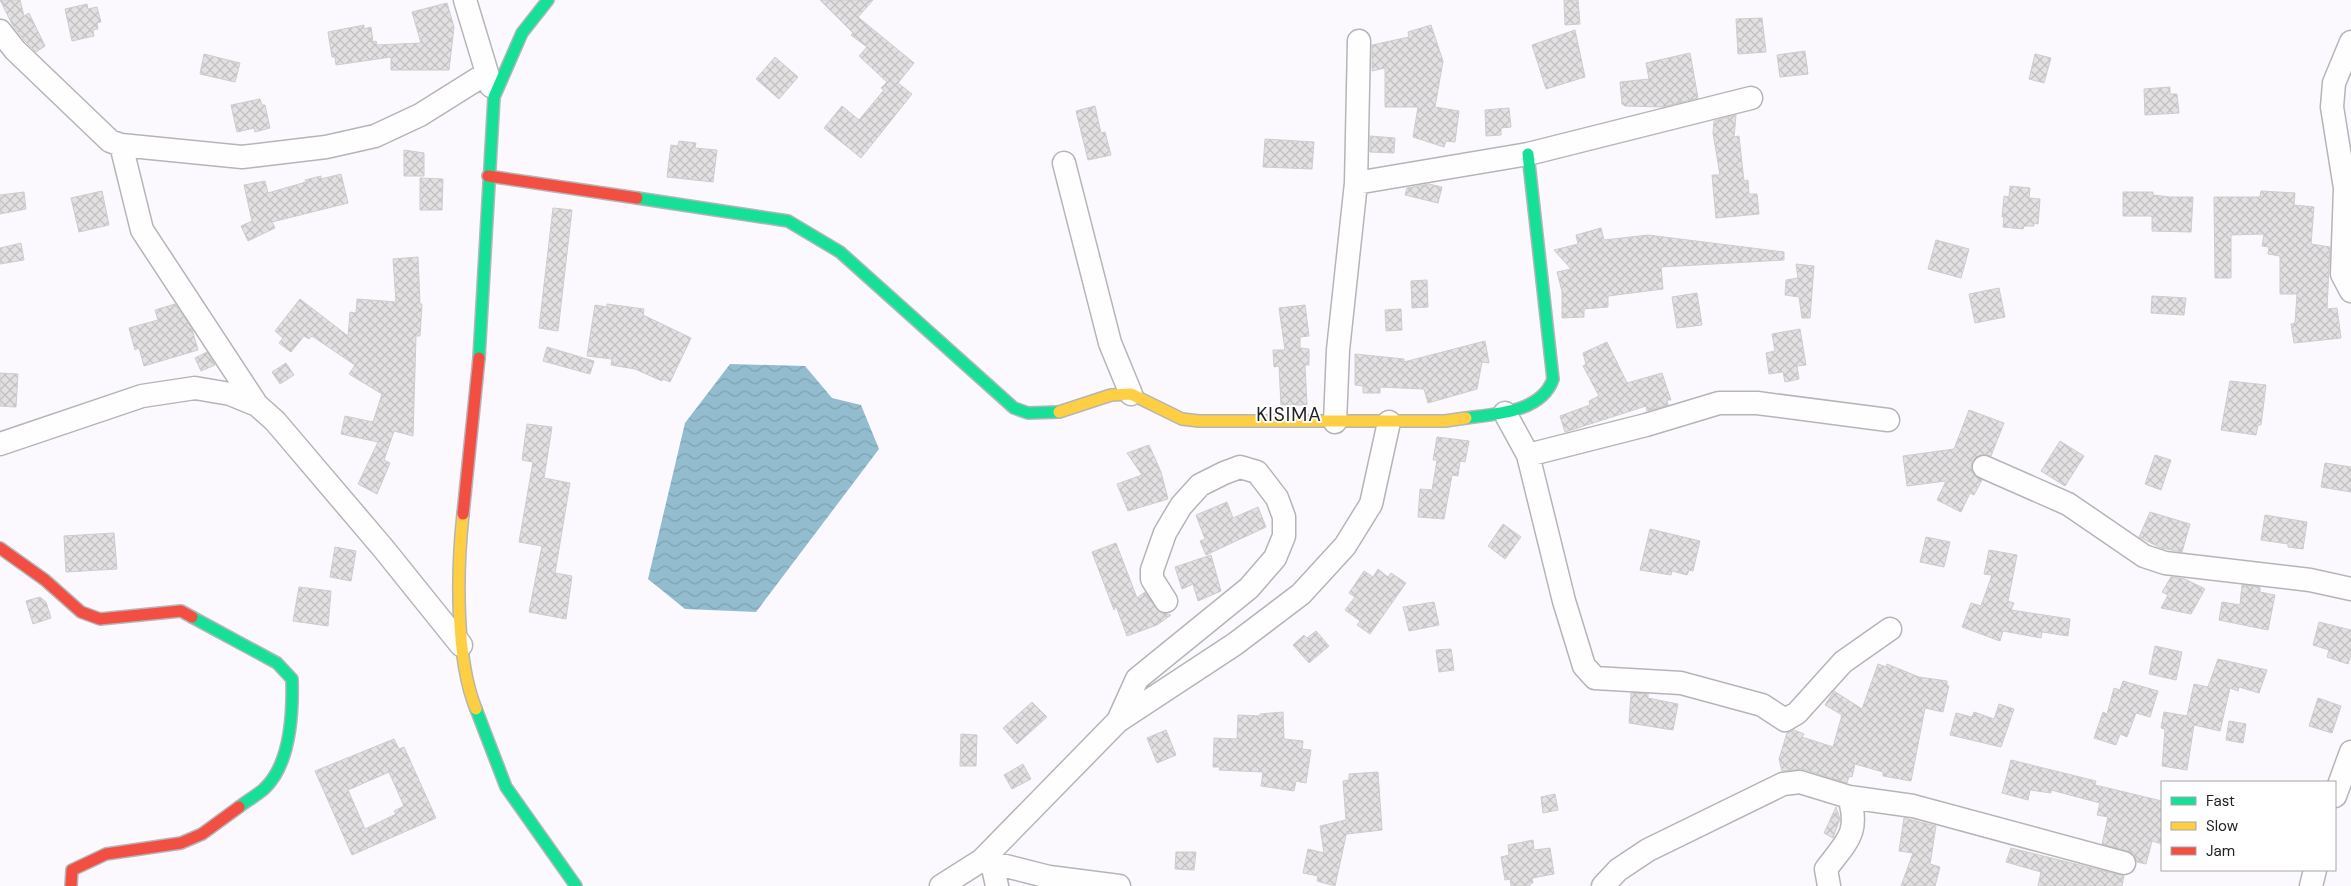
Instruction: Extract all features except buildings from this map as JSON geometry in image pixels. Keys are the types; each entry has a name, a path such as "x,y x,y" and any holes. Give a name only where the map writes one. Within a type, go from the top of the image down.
{"street":[{"path":"465,0 494,97"},
{"path":"548,0 522,33 494,97 488,176 481,334 460,541 461,645 474,706 506,787 576,886"},
{"path":"0,30 15,50 110,141 121,146 242,157 326,147 375,136 420,115 487,74"},
{"path":"1335,422 1338,350 1356,183 1359,41"},
{"path":"2351,42 2334,83 2332,107 2345,188 2342,274 2351,291"},
{"path":"1356,183 1528,154 1751,98"},
{"path":"121,146 142,230 257,405 275,421 320,473 461,645"},
{"path":"488,176 788,221 840,252 1014,408 1028,413 1059,412 1111,395 1131,394 1182,419 1199,422 1445,421 1505,413 1535,402 1549,391 1553,379 1528,154"},
{"path":"1064,162 1110,343 1131,394"},
{"path":"0,444 142,396 195,388 230,394 257,405"},
{"path":"1528,455 1646,425 1719,402 1757,402 1888,420"},
{"path":"1505,413 1528,455 1564,602 1584,666 1595,678 1681,683 1762,705 1785,720 1797,713 1843,662 1890,629"},
{"path":"941,886 987,862 1118,721 1234,644 1307,588 1345,546 1371,504 1389,422"},
{"path":"1118,721 1137,679 1249,588 1275,558 1284,536 1284,517 1277,498 1257,472 1240,467 1224,473 1200,485 1181,506 1165,533 1152,570 1152,579 1166,601"},
{"path":"1984,467 2068,504 2144,556 2165,563 2310,580 2351,589"},
{"path":"0,548 45,580 81,612 100,618 181,611 277,663 292,679 293,704 285,750 278,771 264,788 202,834 181,843 106,854 72,870 71,886"},
{"path":"2336,793 2351,752"},
{"path":"1603,886 1618,870 1648,850 1783,784 1800,782 1849,797 1913,806 2124,863"},
{"path":"1829,886 1826,869 1852,833 1855,814 1849,797"},
{"path":"987,862 997,886"},
{"path":"987,862 1049,877 1119,886"},
{"path":"2311,886 2315,871"}],"water":[{"path":"730,364 805,366 832,398 861,405 879,449 756,612 685,609 648,579 685,423"}],"traffic: fast":[{"path":"479,358 494,97 522,33 548,0"},
{"path":"1466,418 1504,413 1529,405 1547,390 1553,379 1528,154"},
{"path":"637,198 788,221 840,252 1014,408 1028,413 1059,412"},
{"path":"192,617 277,663 292,679 289,737 280,766 264,789 239,807"},
{"path":"476,709 506,787 576,886"}],"traffic: slow":[{"path":"1059,412 1111,395 1131,394 1182,419 1199,421 1445,421 1466,418"},
{"path":"463,514 459,613 464,665 476,709"}],"traffic: jam":[{"path":"488,176 637,198"},
{"path":"463,514 479,358"},
{"path":"0,548 45,580 81,612 100,619 181,611 192,617"},
{"path":"71,886 72,870 106,854 181,843 202,834 239,807"}],"district":[{"name":"KISIMA","path":"1289,414"}]}
